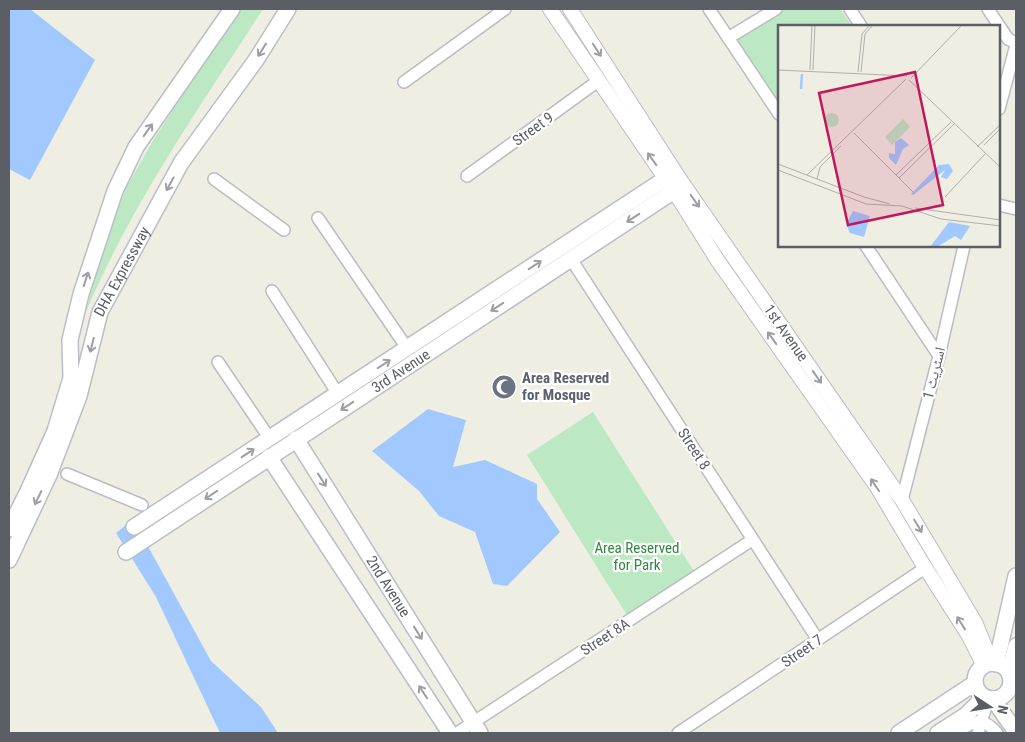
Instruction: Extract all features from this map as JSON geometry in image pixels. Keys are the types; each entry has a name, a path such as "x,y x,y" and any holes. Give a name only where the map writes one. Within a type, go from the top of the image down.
{"main road":[{"name":"DHA Expressway","path":"9,529 55,430 71,378 70,340 81,294 124,169 136,147 232,9"},
{"name":"DHA Expressway","path":"9,560 50,475 76,404 100,312 181,163 256,60 288,9"},
{"name":"3rd Avenue","path":"126,552 571,259 670,185"},
{"name":"3rd Avenue","path":"134,527 407,348 670,185"},
{"name":"2nd Avenue","path":"296,439 477,728"},
{"name":"2nd Avenue","path":"269,457 450,733"},
{"path":"1016,576 991,665 976,676 975,683 977,688 988,698 1016,732"},
{"path":"1009,673 1016,646"},
{"path":"938,733 988,698 1013,694 1011,680 1006,669 991,665"},
{"path":"900,733 975,683"}],"street":[{"path":"404,82 505,9"},
{"path":"550,9 670,185 718,260 877,487 968,636 991,665"},
{"name":"1st Avenue","path":"570,9 681,181 902,500 975,622 991,665"},
{"path":"709,9 778,113"},
{"path":"728,38 776,9"},
{"path":"850,9 860,25"},
{"path":"988,9 999,25"},
{"path":"1000,26 1008,38 1016,44 1000,105"},
{"name":"Street 9","path":"468,176 598,81"},
{"path":"214,179 284,230"},
{"path":"1000,205 1016,209"},
{"path":"318,218 407,348"},
{"path":"867,248 939,356"},
{"name":"اسٹریٹ 1","path":"902,500 939,356 964,248"},
{"name":"Street 8","path":"571,259 818,640"},
{"path":"272,291 338,394"},
{"path":"218,362 270,439"},
{"path":"67,474 142,505"},
{"name":"Street 8A","path":"457,733 477,728 752,540"},
{"name":"Street 7","path":"678,733 925,568"},
{"path":"980,728 988,698"},
{"path":"955,733 966,726 980,728 991,726 997,733"}],"green space":[{"path":"239,9 263,9 168,156 124,232 86,312 98,263 126,188 154,139"},
{"path":"781,9 840,9 851,25 778,25 778,100 735,36"},
{"name":"Area Reserved for Park","path":"593,412 697,576 630,620 527,455"}],"water":[{"path":"9,9 30,9 95,60 30,180 9,169"},
{"path":"428,409 466,420 453,467 485,460 537,484 537,499 560,532 507,586 493,584 475,532 439,516 419,491 372,451"},
{"path":"133,519 211,661 261,707 278,733 220,733 156,597 116,533"}],"place":[{"name":"Area Reserved for Mosque","path":"504,387"}]}
